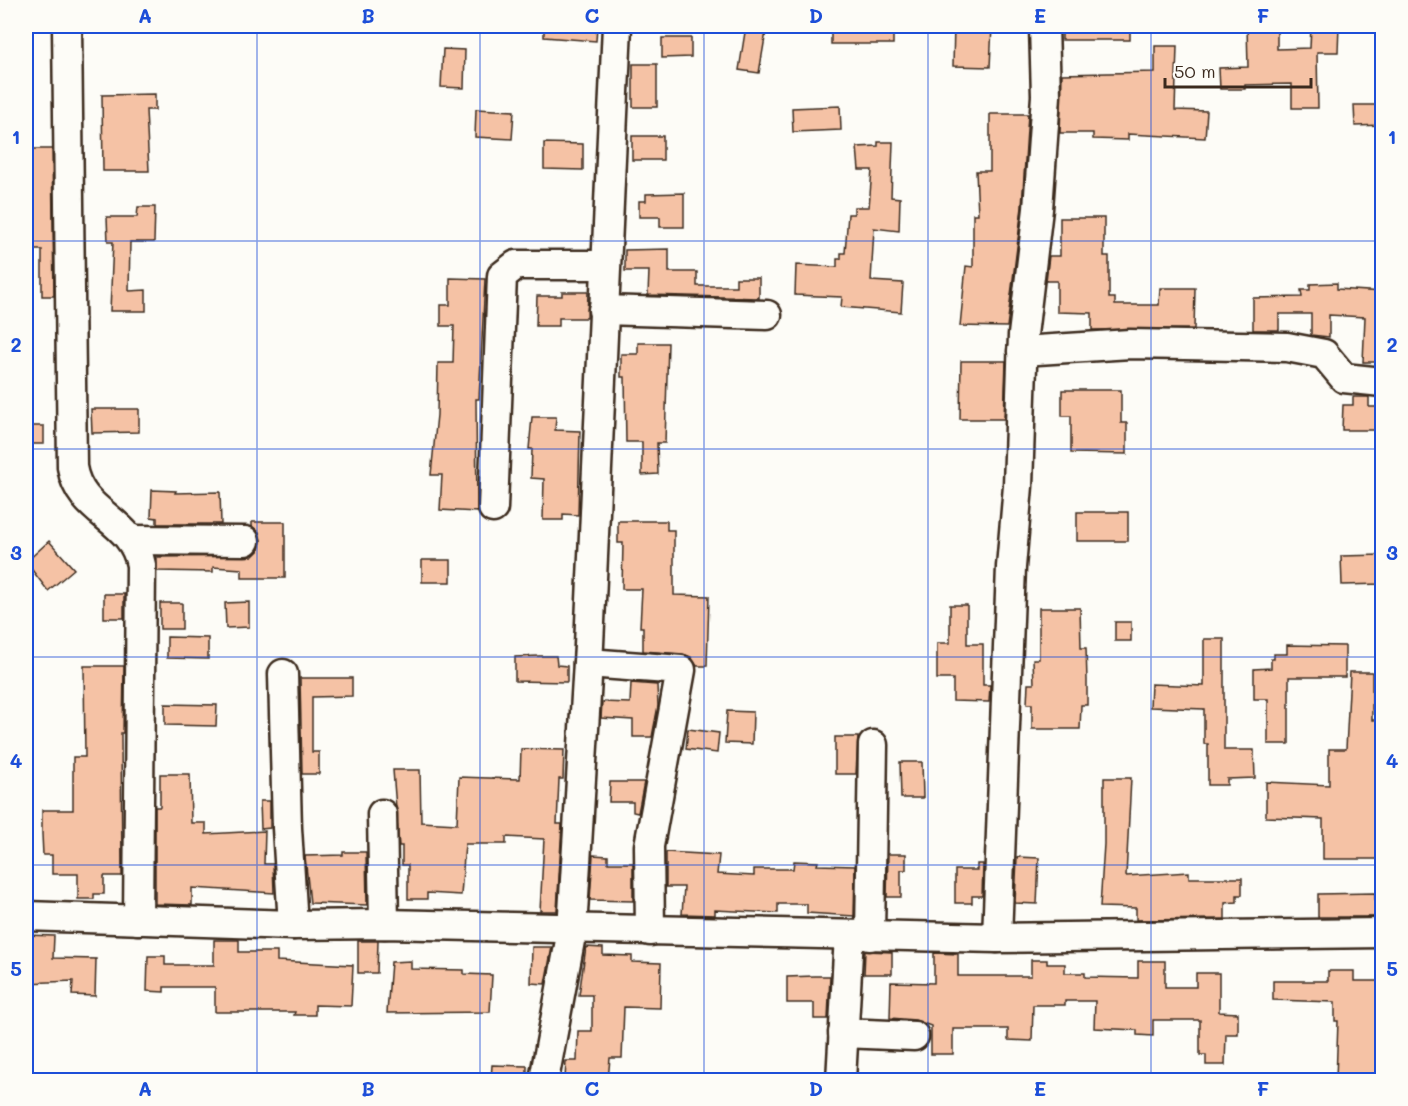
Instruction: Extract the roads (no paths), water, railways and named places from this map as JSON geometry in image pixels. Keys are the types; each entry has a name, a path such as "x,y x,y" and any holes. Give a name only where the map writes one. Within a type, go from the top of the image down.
{"street":[{"path":"67,26 73,477 88,503 124,529 138,552 141,565 138,920"},
{"path":"544,1080 573,930 588,663 616,26"},
{"path":"997,938 1022,351 1038,209 1046,96 1044,26"},
{"path":"493,508 502,276 516,265 604,265"},
{"path":"603,310 767,315"},
{"path":"1022,351 1130,344 1287,347 1324,354 1344,378 1383,382"},
{"path":"132,540 245,542"},
{"path":"588,663 681,670 649,846 650,931"},
{"path":"283,674 287,828 293,925"},
{"path":"841,1080 843,1033 859,935 873,745"},
{"path":"382,814 384,924"},
{"path":"26,916 293,925 384,924 997,938 1383,933"},
{"path":"843,1033 915,1036"}]}
